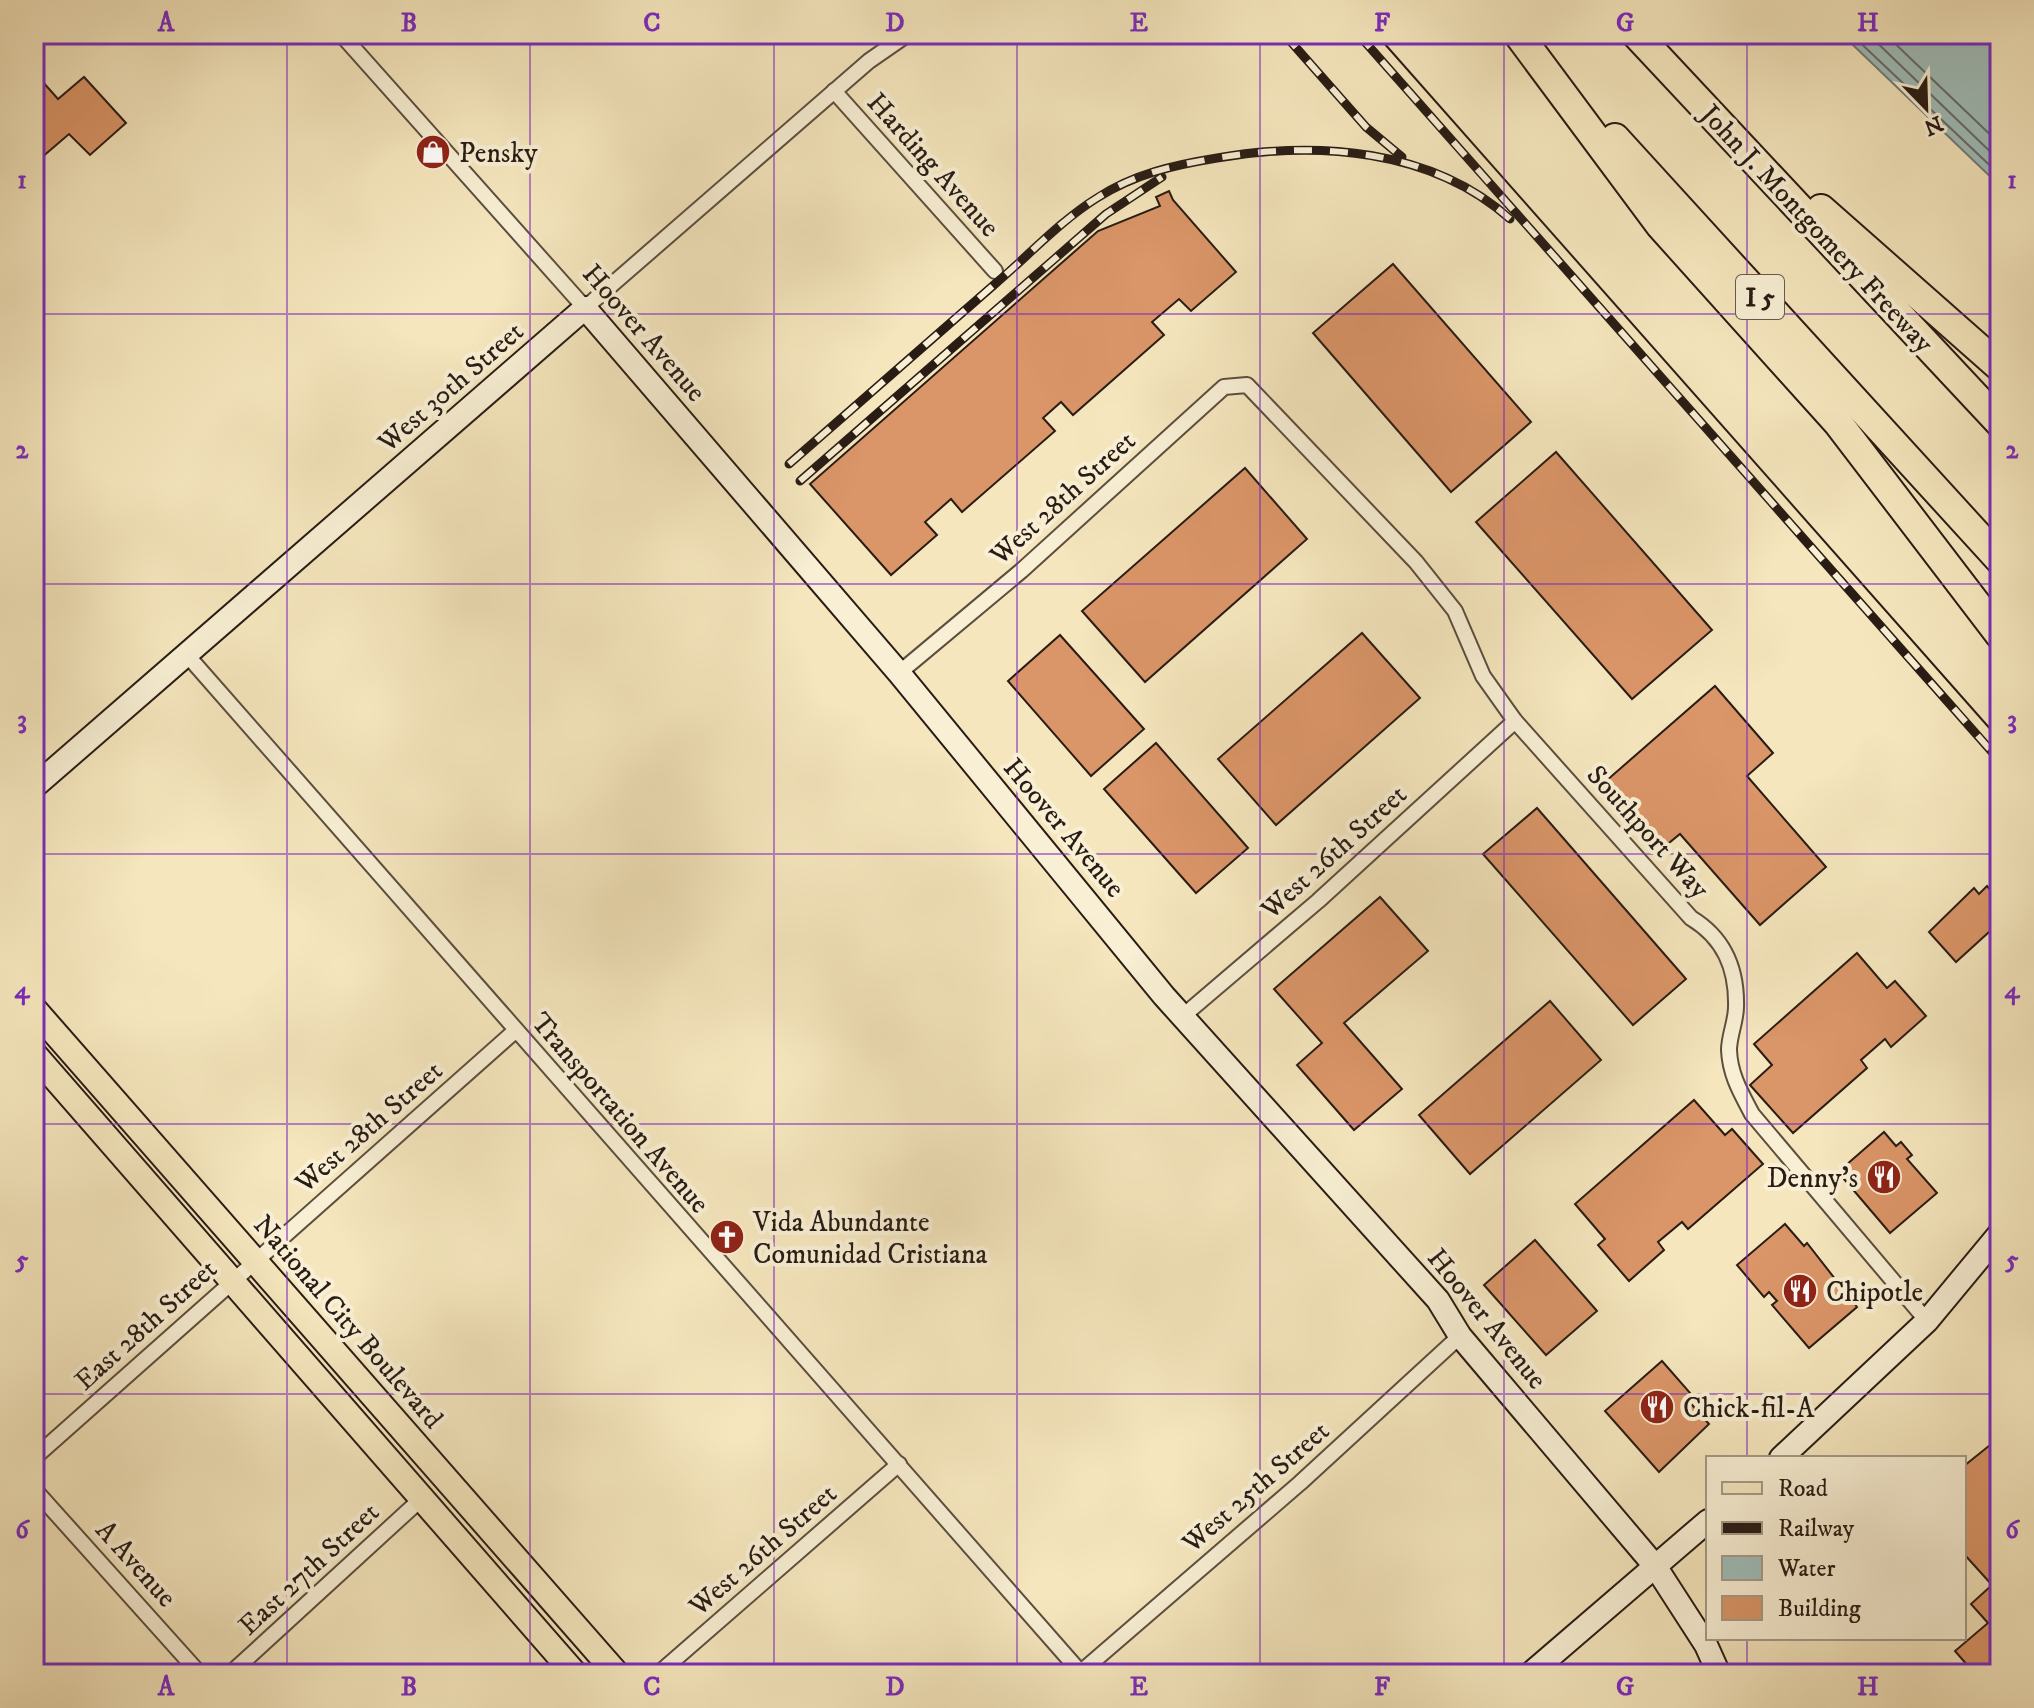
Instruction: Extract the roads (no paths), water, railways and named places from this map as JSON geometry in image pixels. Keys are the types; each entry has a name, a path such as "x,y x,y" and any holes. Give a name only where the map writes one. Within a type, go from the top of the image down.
{"highway":[{"name":"I 5","path":"1520,34 2000,560"},
{"path":"1520,34 1660,225 1838,423 2000,635"},
{"name":"John J. Montgomery Freeway","path":"1636,34 2000,423"},
{"path":"1707,109 2000,367"}],"main road":[{"name":"National City Boulevard","path":"34,1009 617,1674"},
{"path":"34,1054 575,1674"}],"street":[{"name":"Hoover Avenue","path":"341,34 585,308 899,673 1183,1016 1438,1300 1460,1336 1655,1566 1706,1645 1719,1674"},
{"name":"West 30th Street","path":"34,787 834,91 908,34"},
{"name":"Harding Avenue","path":"834,91 995,271"},
{"name":"West 28th Street","path":"899,673 1021,571 1224,387 1247,385 1264,399"},
{"name":"Southport Way","path":"1264,399 1416,562 1455,611 1483,676 1515,721 1691,918 1712,931 1731,965 1736,1008 1729,1049 1733,1079 1752,1114 1927,1321"},
{"name":"Transportation Avenue","path":"187,655 1082,1673"},
{"name":"West 26th Street","path":"1183,1016 1318,901 1515,721"},
{"name":"West 28th Street","path":"255,1260 515,1031"},
{"path":"1783,1456 1927,1321 2000,1233"},
{"name":"East 28th Street","path":"34,1458 255,1260"},
{"name":"West 25th Street","path":"1082,1673 1300,1483 1460,1336"},
{"name":"West 26th Street","path":"658,1674 899,1464"},
{"name":"A Avenue","path":"34,1489 200,1674"},
{"name":"East 27th Street","path":"230,1674 420,1500"},
{"path":"1530,1674 1706,1523"}],"water":[{"path":"1835,34 2000,34 2000,186 1853,45"}],"tram line":[{"path":"1376,34 2000,740"}],"railway":[{"path":"1284,34 1366,127 1402,157"},
{"path":"1358,34 2000,761"},
{"path":"789,464 1070,217 1111,190 1140,177 1217,158 1293,150 1332,151 1409,164 1445,177 1479,195 1510,219"},
{"path":"800,481 1106,214 1162,177"}],"place":[{"name":"Pensky","path":"433,152"},
{"name":"Denny's","path":"1884,1177"},
{"name":"Vida Abundante Comunidad Cristiana","path":"727,1237"},
{"name":"Chipotle","path":"1800,1291"},
{"name":"Chick-fil-A","path":"1657,1407"}]}
